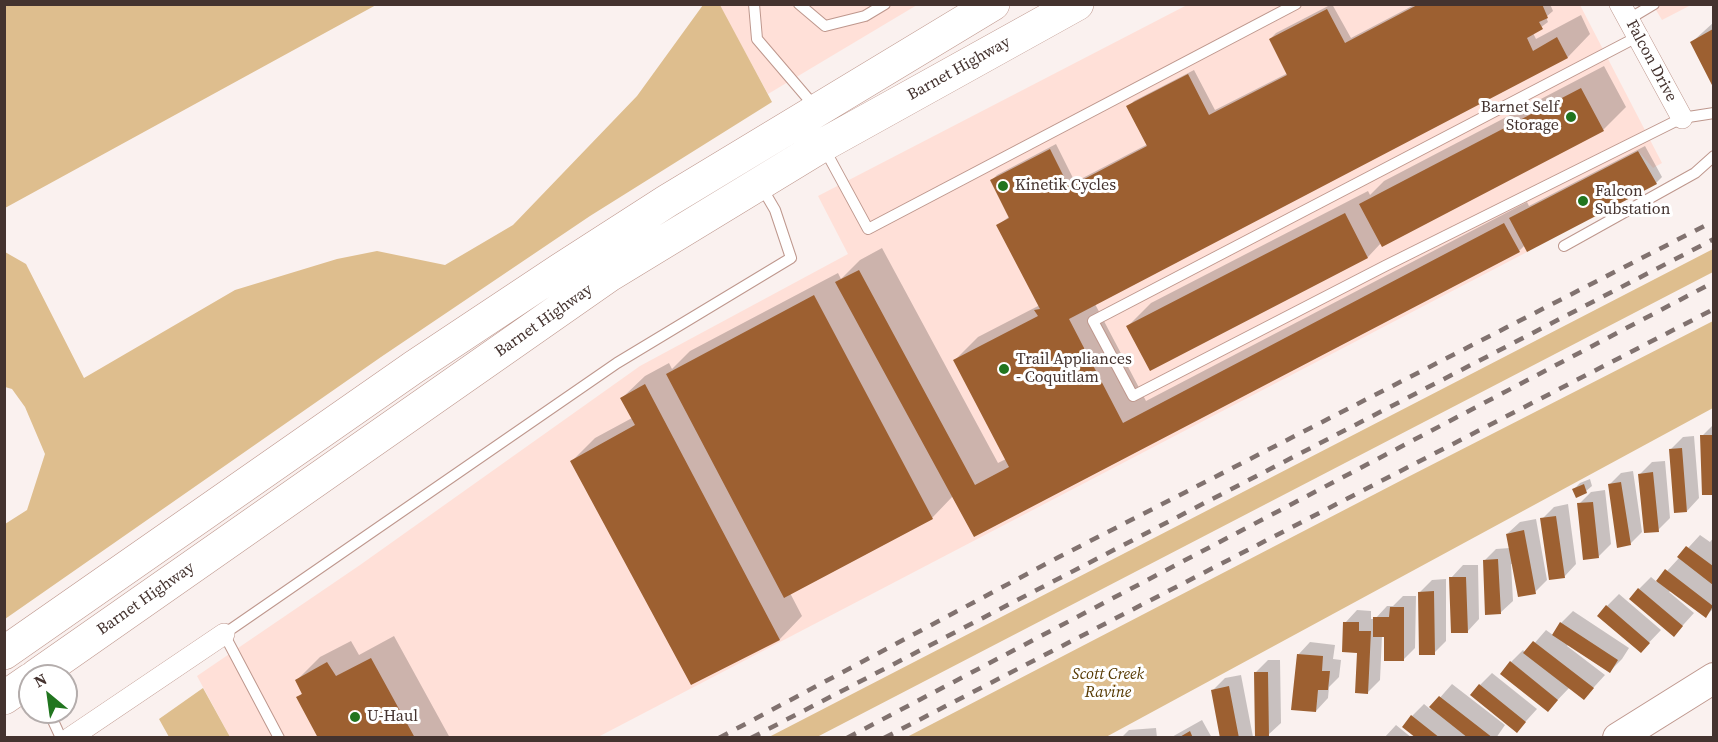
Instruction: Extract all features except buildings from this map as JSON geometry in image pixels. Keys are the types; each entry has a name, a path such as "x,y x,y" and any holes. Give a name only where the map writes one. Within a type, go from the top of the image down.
{"main road":[{"name":"Barnet Highway","path":"4,652 414,367 560,270 667,201 993,4"},
{"name":"Barnet Highway","path":"53,664 608,276 822,145 1077,4"},
{"path":"1618,738 1713,678"},
{"name":"Barnet Highway","path":"4,698 18,688"}],"street":[{"name":"Falcon Drive","path":"1629,20 1682,118"},
{"path":"70,738 224,634"}],"lane":[{"path":"754,4 757,39 818,111"},
{"path":"799,4 825,26 865,16 885,4"},
{"path":"822,145 868,229 1296,4"},
{"path":"1653,4 1629,20 1093,321 1133,396 1385,266 1682,118 1713,113"},
{"path":"1564,246 1695,173 1713,156"},
{"path":"279,738 224,634 617,363 791,258 775,210 759,183"},
{"path":"55,724 61,738"}],"shaded area":[{"path":"719,5 917,5 768,94"},
{"path":"1187,5 1580,5 1662,163 1653,168 1638,151 1509,218 1527,252 598,737 230,737 197,676 360,565 640,366 848,254 818,196"},
{"path":"1653,5 1691,5 1662,20"}],"green space":[{"path":"5,4 376,4 376,5 5,208"},
{"path":"703,5 720,5 772,102 590,216 381,357 5,619 5,524 27,510 45,454 25,407 12,389 5,387 5,252 26,264 84,378 235,290 337,259 377,251 445,265 513,225 637,96"},
{"path":"1713,249 1713,272 817,737 769,737"},
{"name":"Scott Creek Ravine","path":"1713,321 1713,408 1106,737 907,737 1402,480"},
{"path":"203,688 230,737 169,737 159,719"}],"railway":[{"path":"719,738 1057,558 1714,221"},
{"path":"751,738 1714,239"},
{"path":"847,738 1714,282"},
{"path":"884,738 1714,309"}],"place":[{"name":"Barnet Self Storage","path":"1571,117"},
{"name":"Kinetik Cycles","path":"1003,186"},
{"name":"Falcon Substation","path":"1583,201"},
{"name":"Trail Appliances - Coquitlam","path":"1004,369"},
{"name":"U-Haul","path":"355,717"}]}
